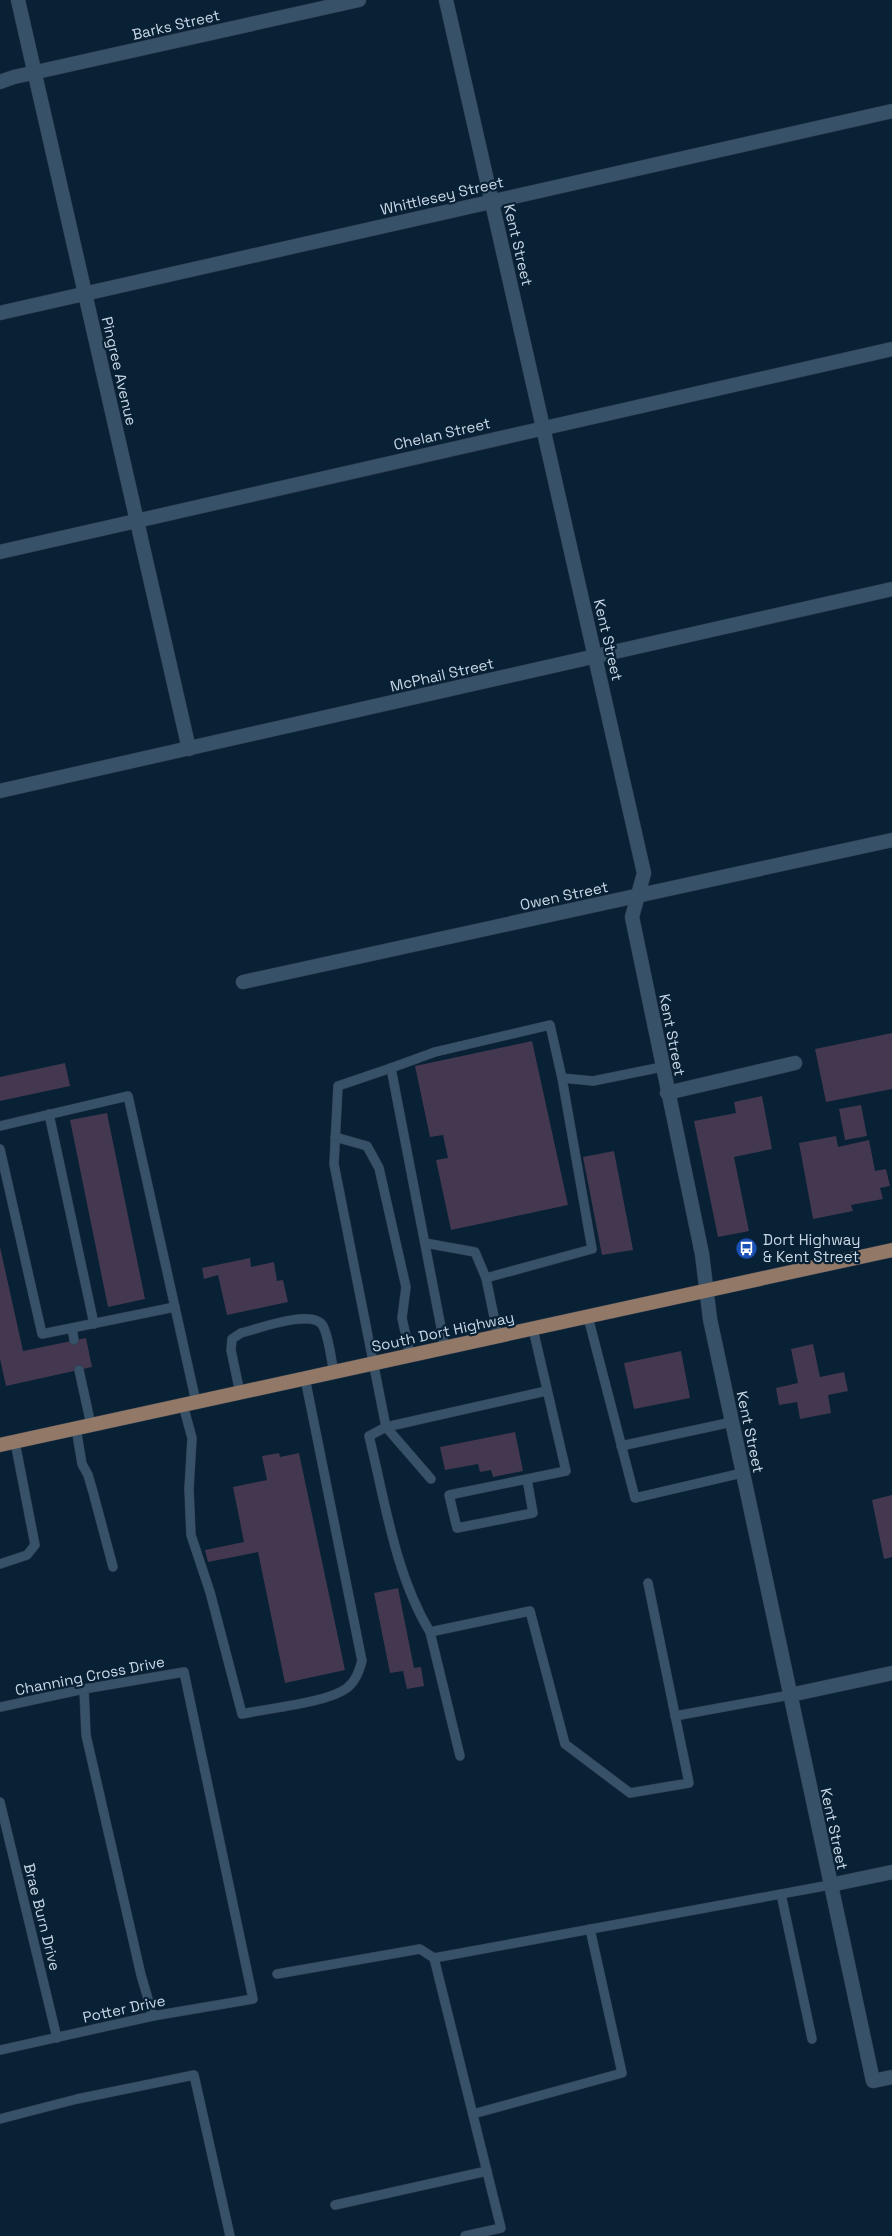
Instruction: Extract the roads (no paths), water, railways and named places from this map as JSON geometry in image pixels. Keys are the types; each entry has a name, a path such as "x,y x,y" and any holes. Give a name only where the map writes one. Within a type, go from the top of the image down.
{"main road":[{"name":"South Dort Highway","path":"0,1445 892,1250"}],"street":[{"name":"Pingree Avenue","path":"18,0 189,749"},
{"name":"Barks Street","path":"0,82 14,77 359,0"},
{"name":"Kent Street","path":"446,0 644,873 632,917 667,1093 702,1254 706,1291 742,1473 830,1885 873,2081 892,2077"},
{"name":"Whittlesey Street","path":"0,313 892,111"},
{"name":"Chelan Street","path":"0,552 892,349"},
{"name":"McPhail Street","path":"0,791 892,589"},
{"name":"Owen Street","path":"243,982 639,897 892,840"},
{"path":"667,1093 795,1063"},
{"path":"790,1695 892,1673"},
{"path":"830,1885 892,1872"}],"lane":[{"path":"431,1479 386,1427 334,1164 338,1086 435,1052 550,1025 562,1078 592,1249 486,1278"},
{"path":"562,1078 593,1080 662,1067"},
{"path":"391,1068 445,1348"},
{"path":"0,1126 128,1096 196,1402"},
{"path":"49,1114 94,1324"},
{"path":"335,1137 367,1146 379,1168 406,1287 402,1318 410,1356"},
{"path":"0,1149 42,1334 175,1307"},
{"path":"425,1244 475,1252 486,1278 498,1336"},
{"path":"588,1317 635,1498 742,1473"},
{"path":"240,1393 231,1350 232,1339 241,1333 304,1318 316,1319 323,1326 334,1372"},
{"path":"72,1328 74,1340"},
{"path":"527,1479 533,1513 457,1528 449,1495 527,1479 566,1471 546,1392 533,1329"},
{"path":"80,1370 91,1425"},
{"path":"182,1405 192,1438 189,1489 192,1535 210,1592 242,1714 327,1697 347,1688 357,1677 362,1661 305,1378"},
{"path":"460,1756 430,1632 418,1612 396,1548 369,1436 386,1427 546,1392"},
{"path":"621,1446 732,1422"},
{"path":"76,1428 82,1464 88,1475 113,1567"},
{"path":"0,1564 27,1555 35,1545 15,1442"},
{"path":"430,1632 530,1611 565,1744 630,1793 689,1783 648,1583"},
{"name":"Channing Cross Drive","path":"0,1707 84,1689 184,1672 254,1999"},
{"path":"84,1689 86,1735 141,1974 153,2016"},
{"path":"675,1716 790,1695"},
{"name":"Brae Burn Drive","path":"0,1802 57,2038"},
{"path":"434,1958 830,1885"},
{"path":"781,1894 812,2039"},
{"path":"473,2114 622,2073 590,1929"},
{"path":"277,1974 420,1949 434,1958 501,2228 465,2236"},
{"name":"Potter Drive","path":"0,2050 153,2016 254,1999"},
{"path":"0,2119 77,2099 194,2075 230,2236"},
{"path":"335,2205 487,2171"}],"place":[{"name":"Dort Highway & Kent Street","path":"747,1249"}]}
